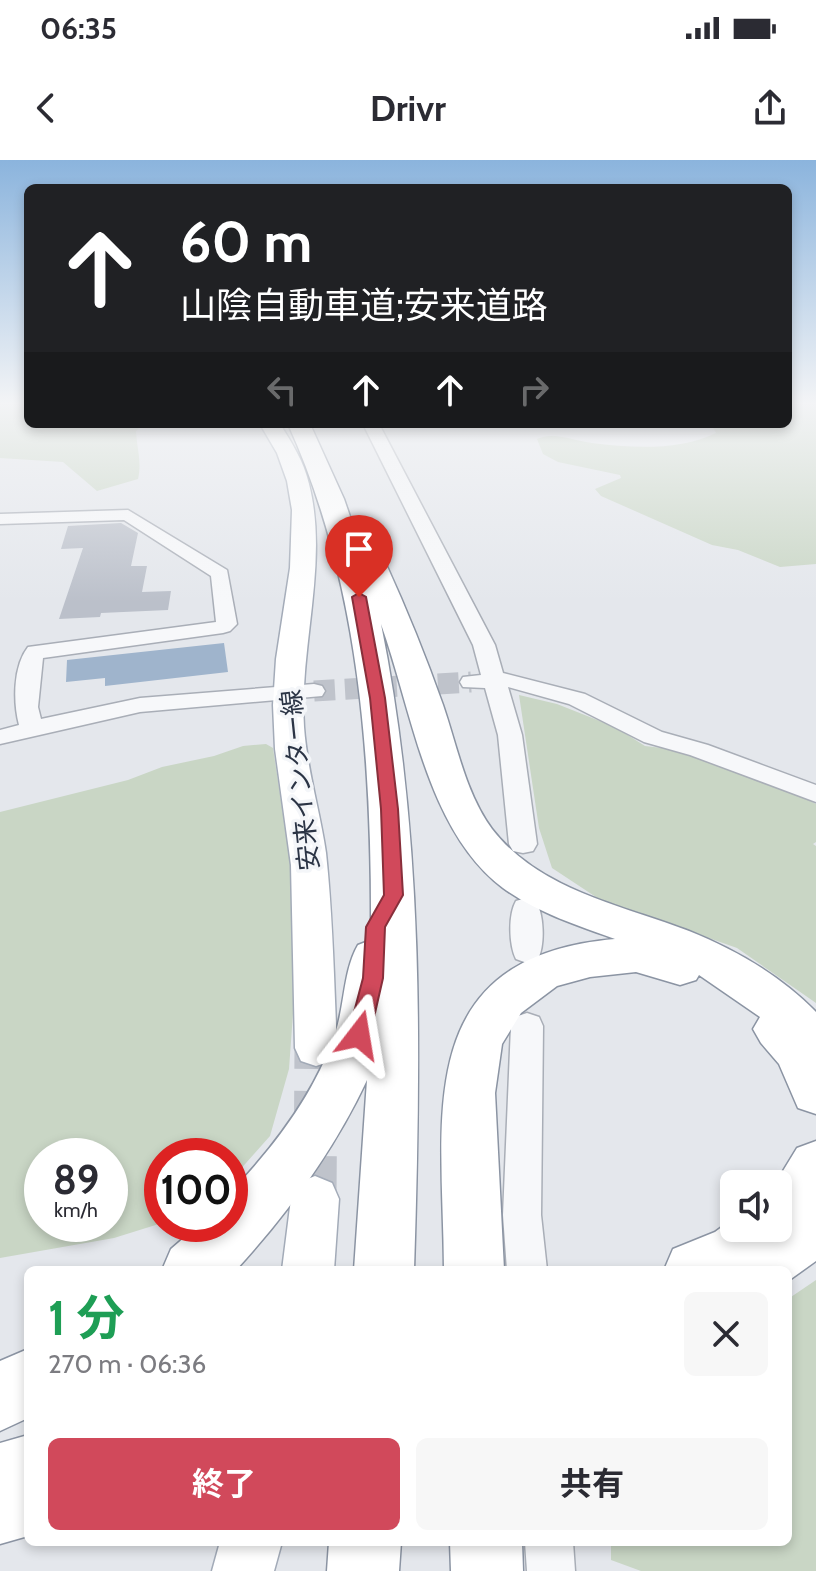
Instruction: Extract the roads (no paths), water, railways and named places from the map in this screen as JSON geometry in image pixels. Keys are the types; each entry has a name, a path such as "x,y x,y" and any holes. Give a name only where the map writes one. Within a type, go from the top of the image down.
{"highway":[{"path":"313,470 337,517 366,627 388,793 394,895 392,1121 384,1266"},
{"path":"322,470 331,482 384,592 463,819 491,855 519,879 567,905 704,957 754,982 798,1021 816,1048"},
{"path":"196,1266 270,1192 308,1139 339,1086 359,1035 373,978 375,927 394,895"},
{"path":"474,1266 469,1093 478,1041 504,1000 541,973 590,959 636,955 700,972 756,1005 800,1053 816,1092"},
{"path":"792,1208 816,1166"},
{"path":"760,1266 804,1235 816,1217"},
{"path":"704,1266 735,1253 749,1242"},
{"path":"0,1398 24,1383"},
{"path":"0,1477 24,1470"},
{"path":"0,1509 24,1502"},
{"path":"363,1571 365,1546"},
{"path":"486,1546 487,1571"}],"main road":[{"name":"安来インター線","path":"293,470 301,498 305,534 304,569 290,660 301,692 290,736 309,863 316,1048"},
{"path":"308,1266 315,1199"},
{"path":"243,1571 250,1546"}],"street":[{"path":"396,470 484,645 483,681 510,735 523,844"},
{"path":"0,519 128,515 220,574 227,624 223,627 36,652 32,657 26,707 32,728"},
{"path":"483,681 507,680 577,699 653,737 699,750 816,794"},
{"path":"0,737 140,705 301,692"},
{"path":"526,909 527,951"},
{"path":"527,1026 522,1215 527,1266"},
{"path":"549,1546 551,1571"}],"water":[{"path":"224,643 228,672 105,686 105,678 66,682 67,660"}],"tunnel":[{"path":"314,691 471,682"},
{"path":"315,1199 316,1048"}]}
